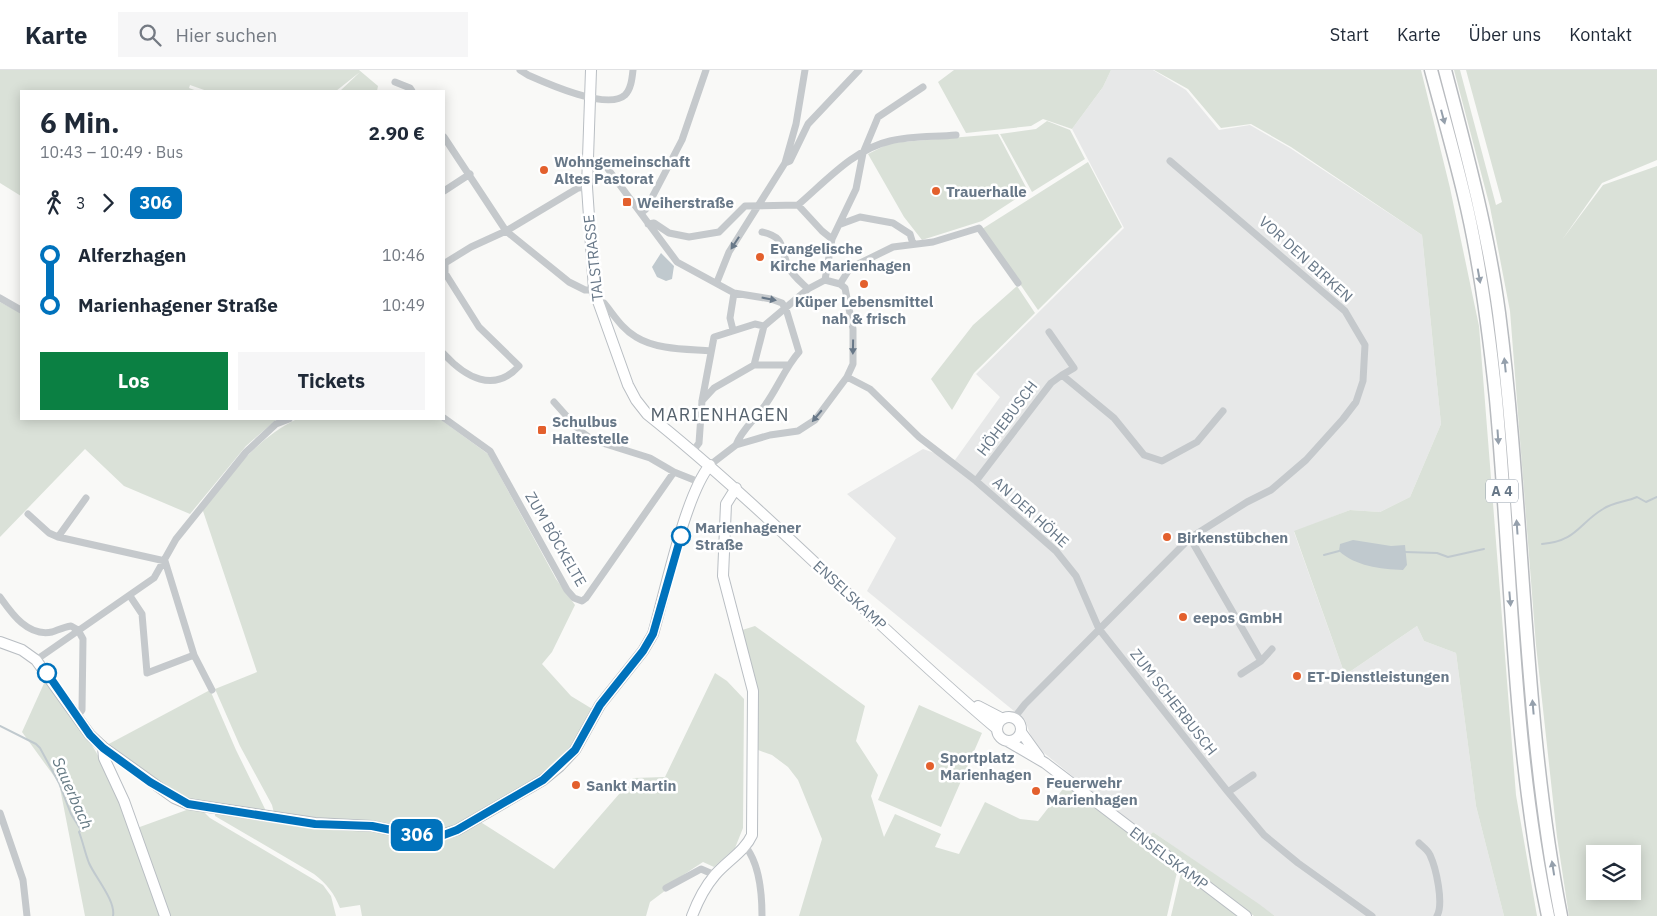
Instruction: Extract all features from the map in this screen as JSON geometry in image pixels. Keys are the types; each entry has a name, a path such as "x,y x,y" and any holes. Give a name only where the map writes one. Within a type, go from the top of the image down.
{"highway":[{"name":"A 4","path":"1431,70 1464,196 1486,314 1496,399 1506,560 1524,768 1548,916"},
{"name":"A 4","path":"1445,70 1480,204 1499,312 1508,396 1538,767 1561,916"}],"main road":[{"name":"TALSTRASSE","path":"591,70 587,187 594,290 597,303 636,400 647,414 710,465"},
{"path":"0,642 22,650 36,660 90,735 103,748 174,798 206,808 315,824 372,826 425,837 441,836 478,818 543,780 575,750 605,698 643,651 653,634 681,536 699,482 710,465"},
{"name":"ENSELSKAMP","path":"710,465 862,608 997,729 1000,738 1045,763 1246,916"},
{"path":"692,916 702,890 715,874 745,846 752,835 754,691 723,576 726,504 736,488"},
{"name":"ENSELSKAMP","path":"947,683 987,712 1002,719"},
{"path":"997,729 1002,719 1014,718"},
{"name":"ENSELSKAMP","path":"1014,718 1021,726 1021,732 1045,763"},
{"path":"1009,742 1017,739 1021,732"},
{"path":"103,748 104,758 124,801 165,916"}],"street":[{"path":"520,70 528,75 590,98 615,100 624,96 630,88 633,70"},
{"path":"641,213 646,209 682,140 706,70"},
{"path":"717,282 729,252 756,206 785,163 796,124 806,70"},
{"path":"785,163 790,161 808,124 859,70"},
{"path":"395,82 410,90"},
{"path":"825,280 832,239 841,224 856,189 863,153 878,117 923,87"},
{"path":"648,224 654,223 669,232 689,237 718,232 745,206 798,205 840,169 863,153 890,141 956,136"},
{"path":"445,138 506,231 569,282 585,290 594,290"},
{"name":"VOR DEN BIRKEN","path":"1099,629 1190,538 1247,502 1271,490 1306,460 1343,420 1356,402 1363,381 1365,345 1345,311 1170,160"},
{"path":"587,165 605,166 678,262 734,293 777,301 786,309 799,352 788,364 764,406 738,437 736,445"},
{"path":"445,190 470,174"},
{"path":"445,263 471,247 506,231 578,188 587,187"},
{"path":"798,205 832,239"},
{"path":"841,224 860,217 893,223 910,234 913,244"},
{"path":"840,284 850,268 893,247 945,240 979,228 1018,283"},
{"path":"762,232 770,234 782,242 789,269 808,289"},
{"path":"445,273 479,327 519,366 510,376 496,382 478,378 454,366 445,355"},
{"path":"710,465 736,445 770,435 798,430 808,426 815,420 847,377 853,364 853,328 845,288 840,284 825,280 808,289 764,326 754,366"},
{"path":"733,330 730,318 734,293"},
{"path":"0,298 20,309"},
{"path":"597,303 604,304 621,324 639,338 667,347 711,351"},
{"path":"693,451 700,443 702,401 714,337 755,324 764,326"},
{"name":"HÖHEBUSCH","path":"976,481 1051,383 1074,368 1049,332"},
{"path":"702,401 714,388 754,366 788,364"},
{"path":"1062,375 1114,418 1144,455 1162,461 1197,442 1223,411"},
{"name":"AN DER HÖHE","path":"847,377 870,389 918,437 976,481 1056,551 1076,576 1099,629"},
{"path":"554,402 579,430 593,440 650,458 674,472 699,482"},
{"name":"ZUM BÖCKELTE","path":"445,419 490,451 568,590 578,600 582,601 586,598 674,472"},
{"path":"36,660 154,578 176,538 246,452 276,424 286,420"},
{"path":"58,537 86,498"},
{"path":"28,514 49,534 165,561"},
{"path":"1190,538 1261,661"},
{"path":"165,561 194,655 212,690"},
{"path":"130,596 142,614 147,673 194,655"},
{"path":"0,597 25,627 37,632 52,632 70,626 78,630 83,639 82,710 77,717"},
{"path":"1014,718 1025,704 1099,629"},
{"name":"ZUM SCHERBUSCH","path":"1099,629 1264,835 1298,864 1372,916"},
{"path":"1241,674 1261,661 1272,649"},
{"path":"1228,792 1253,775"},
{"path":"0,813 23,880 27,916"},
{"path":"1419,843 1430,854 1438,885 1440,899 1437,916"},
{"path":"745,846 750,852 762,891 762,916"},
{"path":"666,888 701,869 715,874"}],"shaded area":[{"path":"0,70 359,70 378,86 377,90 341,90 360,72 337,90 204,90 190,85 189,88 194,90 20,90 20,195 0,183"},
{"path":"954,70 1111,70 1103,87 1072,129 1043,119 1031,126 966,133 938,82"},
{"path":"1111,70 1153,70 1186,90 1219,130 1250,125 1290,148 1422,235 1441,424 1410,497 1380,512 1350,510 1294,532 1345,675 1417,626 1424,641 1456,653 1476,806 1504,916 1275,916 1153,832 1148,837 1034,745 1025,720 867,591 896,538 847,494 923,449 955,460 1000,397 976,374 1124,228 1072,129 1103,87"},
{"path":"1154,70 1421,70 1450,188 1479,326 1516,795 1537,916 1504,916 1476,806 1456,653 1424,641 1417,626 1345,675 1294,531 1350,510 1380,512 1410,497 1441,424 1422,235 1291,147 1251,124 1221,128 1188,89"},
{"path":"1454,70 1460,70 1496,205 1502,202 1466,70 1657,70 1657,160 1602,183 1562,240 1603,185 1657,166 1657,916 1569,916 1557,837 1536,645 1510,311 1490,207"},
{"path":"1047,121 1070,130 1085,159 1032,192 1000,134 1036,129"},
{"path":"998,134 1028,191 982,221 922,240 904,217 868,154 890,143"},
{"path":"1088,162 1122,227 1038,310 982,229"},
{"path":"661,253 674,266 672,279 666,281 657,277 652,267"},
{"path":"1017,286 1035,313 974,373 952,410 931,379 973,325"},
{"path":"0,302 20,312 20,420 276,420 246,446 190,514 124,486 85,449 0,537"},
{"path":"295,420 441,420 488,454 556,579 575,605 552,652 542,664 571,696 594,710 572,747 555,765 535,780 458,826 427,832 274,813 272,805 240,746 215,689 257,672 202,508 245,458 269,436"},
{"path":"1353,540 1391,546 1405,545 1407,565 1403,570 1394,570 1368,566 1353,560 1339,551 1340,544"},
{"path":"755,626 865,706 856,741 878,775 871,796 884,837 895,814 941,834 935,847 959,854 985,802 1020,819 1038,821 1066,785 1178,868 1167,916 799,916 822,839 798,780 788,767 772,755 758,750 756,688 739,631"},
{"path":"715,673 727,681 744,699 743,828 735,848 714,867 703,862 665,887 666,890 650,902 646,916 362,916 360,905 340,908 330,889 314,874 215,816 215,813 273,822 372,828 428,840 479,821 554,869 633,778 665,777"},
{"path":"46,679 85,733 106,771 132,832 161,916 85,916 59,783 22,732"},
{"path":"210,690 236,750 266,811 210,806 176,795 105,746"},
{"name":"Sportplatz Marienhagen","path":"919,705 982,733 941,827 878,800"},
{"path":"192,808 203,811 210,818 323,885 331,896 336,916 168,916 137,828"},
{"path":"1153,832 1275,916 1254,916 1148,837"},
{"path":"1181,873 1239,916 1171,916"}],"waterway":[{"path":"1542,544 1570,536 1595,515 1611,505 1637,497 1646,502 1657,497"},
{"path":"1405,552 1437,553 1448,557 1484,549"},
{"path":"1324,555 1339,551"},
{"name":"Sauerbach","path":"0,726 36,744 40,748 59,783 71,814 81,830 79,832 88,859 108,896 113,916"}],"bus line":[{"name":"306","path":"47,673 90,735 103,748 174,798 188,804 226,812 315,824 372,826 425,837 441,836 457,830 543,780 575,750 600,705 643,651 653,634 681,536"}],"place":[{"name":"Wohngemeinschaft Altes Pastorat","path":"544,170"},
{"name":"Trauerhalle","path":"936,191"},
{"name":"Weiherstraße","path":"627,202"},
{"name":"Evangelische Kirche Marienhagen","path":"760,257"},
{"name":"Küper Lebensmittel nah & frisch","path":"864,284"},
{"name":"Schulbus Haltestelle","path":"542,430"},
{"name":"Marienhagener Straße","path":"681,536"},
{"name":"Birkenstübchen","path":"1167,537"},
{"name":"eepos GmbH","path":"1183,617"},
{"name":"ET-Dienstleistungen","path":"1297,676"},
{"name":"Sportplatz Marienhagen","path":"930,766"},
{"name":"Sankt Martin","path":"576,785"},
{"name":"Feuerwehr Marienhagen","path":"1036,791"}],"district":[{"name":"MARIENHAGEN","path":"720,414"}]}
